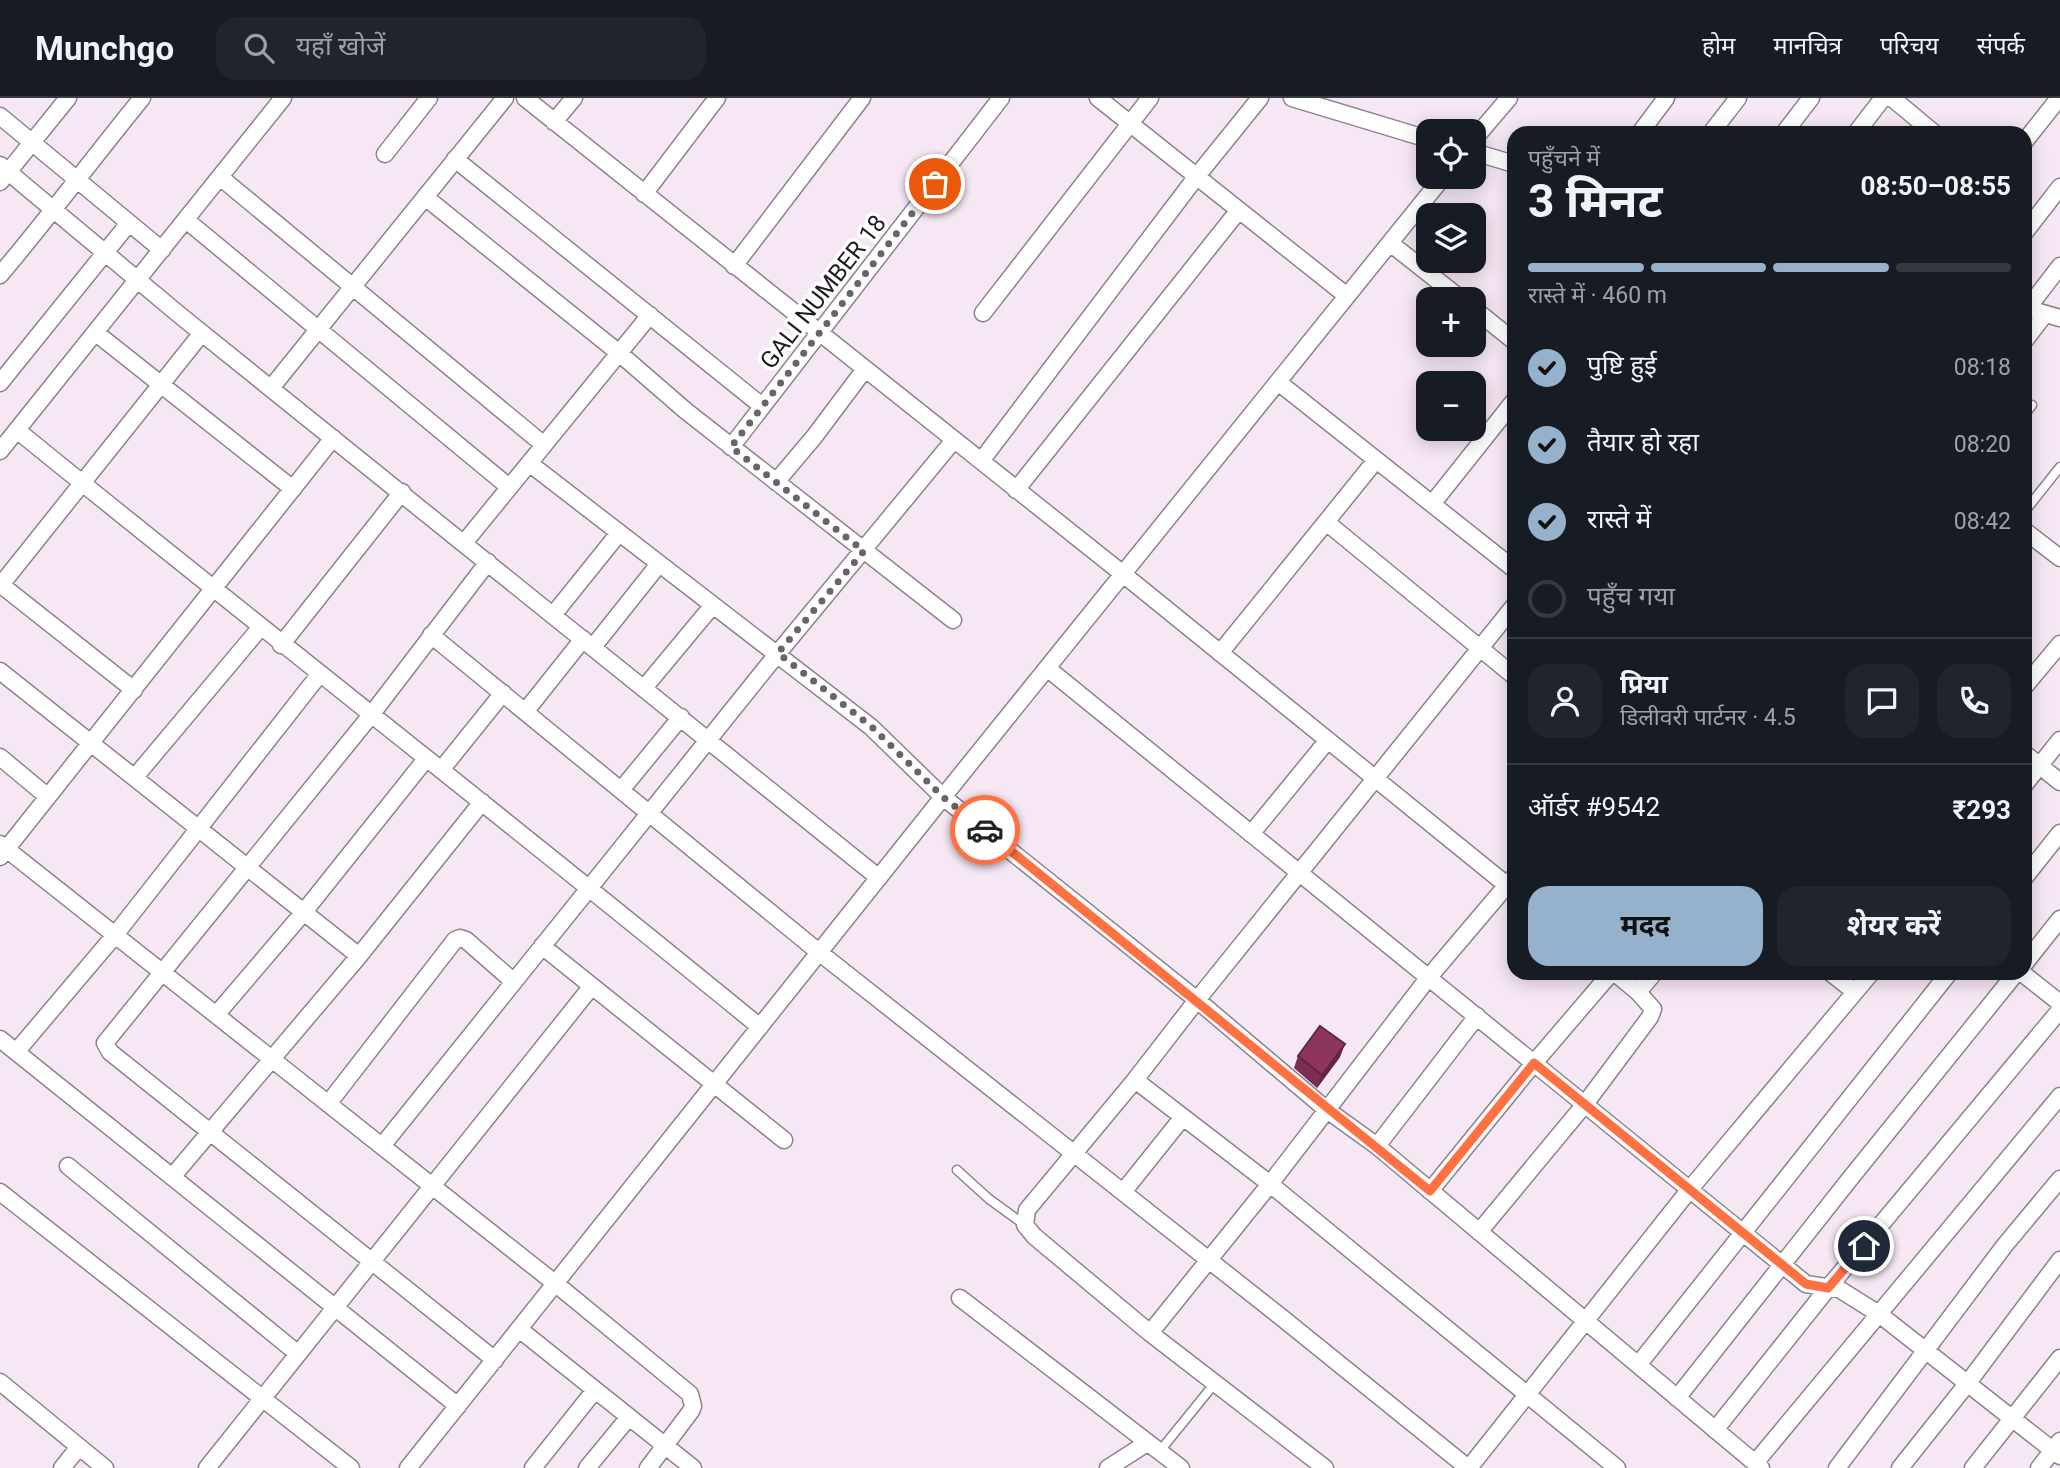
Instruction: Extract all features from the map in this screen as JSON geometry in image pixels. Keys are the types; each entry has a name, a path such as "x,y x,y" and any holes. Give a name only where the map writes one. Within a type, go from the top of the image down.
{"street":[{"path":"68,98 32,143 3,173 54,210 202,333 879,878"},
{"path":"0,275 142,98"},
{"path":"0,451 283,98"},
{"path":"385,154 429,98"},
{"path":"271,388 505,98"},
{"path":"525,98 1507,881"},
{"path":"554,122 574,98"},
{"path":"644,194 717,98"},
{"path":"734,266 862,98"},
{"name":"GALI NUMBER 18","path":"731,447 1001,98"},
{"path":"1098,98 1347,296"},
{"path":"983,313 1150,98"},
{"path":"981,461 1197,176 1261,98"},
{"path":"1292,98 1416,135"},
{"path":"1486,125 1509,98"},
{"path":"1645,126 1666,98"},
{"path":"1716,126 1738,98"},
{"path":"1789,126 1811,98"},
{"path":"1861,126 1883,98"},
{"path":"1892,98 1926,126"},
{"path":"2032,132 2059,98"},
{"path":"0,116 162,250"},
{"path":"1486,156 1507,162"},
{"path":"455,159 762,406"},
{"path":"220,177 544,444"},
{"path":"2032,211 2060,187"},
{"path":"408,1468 943,797 1433,189"},
{"path":"425,197 619,353 686,411 953,620"},
{"path":"1016,490 1239,210"},
{"path":"186,220 509,488"},
{"path":"0,383 129,223"},
{"path":"1390,243 1446,287"},
{"path":"2032,301 2060,266"},
{"path":"2032,310 2053,316"},
{"path":"464,543 650,316"},
{"path":"2032,334 2053,316"},
{"path":"1486,319 1507,335"},
{"path":"96,333 293,489"},
{"path":"134,690 0,585 202,333"},
{"path":"776,482 865,369"},
{"path":"1278,382 1507,563"},
{"path":"1432,504 1507,410"},
{"path":"18,430 281,645 589,887 760,1027"},
{"path":"333,438 92,743 2,850 115,935 556,1283 690,1394 693,1406 648,1468"},
{"path":"382,1146 778,653 954,440"},
{"path":"1220,653 1376,460"},
{"path":"529,463 872,727 943,797 1197,1000 1327,1110 1377,1146 1758,1466 1879,1314 2060,1096"},
{"path":"281,645 402,492"},
{"path":"1326,522 1507,671"},
{"path":"553,615 619,533"},
{"path":"2032,536 2060,558"},
{"path":"488,562 371,715 108,1039 106,1048 495,1360"},
{"path":"525,712 659,564"},
{"path":"644,688 713,605"},
{"path":"1325,1468 1150,1333 1034,1236 1025,1225 1027,1210 1135,1080 1507,615"},
{"path":"135,777 260,628"},
{"path":"431,635 820,953 1210,1260 1468,1468 1690,1189 1865,980"},
{"path":"2032,678 2060,644"},
{"path":"1047,668 1806,1284 1839,1289 1879,1314 2013,1419 2058,1449 2039,1468"},
{"path":"0,671 359,956"},
{"path":"319,675 115,935 6,1048 458,1406"},
{"path":"441,771 503,693"},
{"path":"621,790 681,717"},
{"path":"1251,834 1328,740"},
{"path":"2032,774 2060,740"},
{"path":"0,757 48,797"},
{"path":"216,1015 303,913 426,759"},
{"path":"2032,760 2060,782"},
{"path":"172,1177 359,956 482,802"},
{"path":"2032,868 2060,833"},
{"path":"1150,1333 1270,1184 1429,977 1507,891"},
{"path":"2032,953 2060,919"},
{"path":"328,1104 455,940 466,940 514,982"},
{"path":"542,946 784,1140"},
{"path":"1430,1191 1534,1063 1607,980"},
{"path":"1479,1232 1585,1104 1650,1017 1653,1009 1622,980"},
{"path":"1638,992 1648,980"},
{"path":"1840,980 1855,992"},
{"path":"1638,1365 1943,980"},
{"path":"1677,1398 2010,980"},
{"path":"2031,980 2060,1003"},
{"path":"207,1468 592,986"},
{"path":"1715,1430 1828,1288 2060,1010"},
{"path":"1377,1146 1476,1016"},
{"path":"1135,1080 1270,1184 1617,1468"},
{"path":"1123,1192 1184,1117"},
{"path":"68,1166 297,1353"},
{"path":"1837,1468 2005,1245 2060,1179"},
{"path":"1,1194 351,1468"},
{"path":"1900,1468 1968,1384 2060,1260"},
{"path":"960,1298 1181,1468"},
{"path":"519,1329 693,1468"},
{"path":"1973,1468 2060,1358"},
{"path":"0,1382 105,1468"},
{"path":"533,1468 595,1390"},
{"path":"587,1468 629,1417"},
{"path":"62,1468 79,1447"},
{"path":"1108,1468 1153,1447"}],"lane":[{"path":"2032,502 2060,467"},
{"path":"957,1170 989,1199 1025,1225"},
{"path":"1153,1447 1215,1383"}],"building":[{"path":"1320,1026 1345,1044 1322,1075 1298,1056"}],"way so far":[{"path":"935,184 731,447 864,551 778,653 872,727 943,797 985,830"}],"route":[{"path":"985,830 1430,1191 1534,1063 1806,1284 1828,1288 1864,1246"}]}
